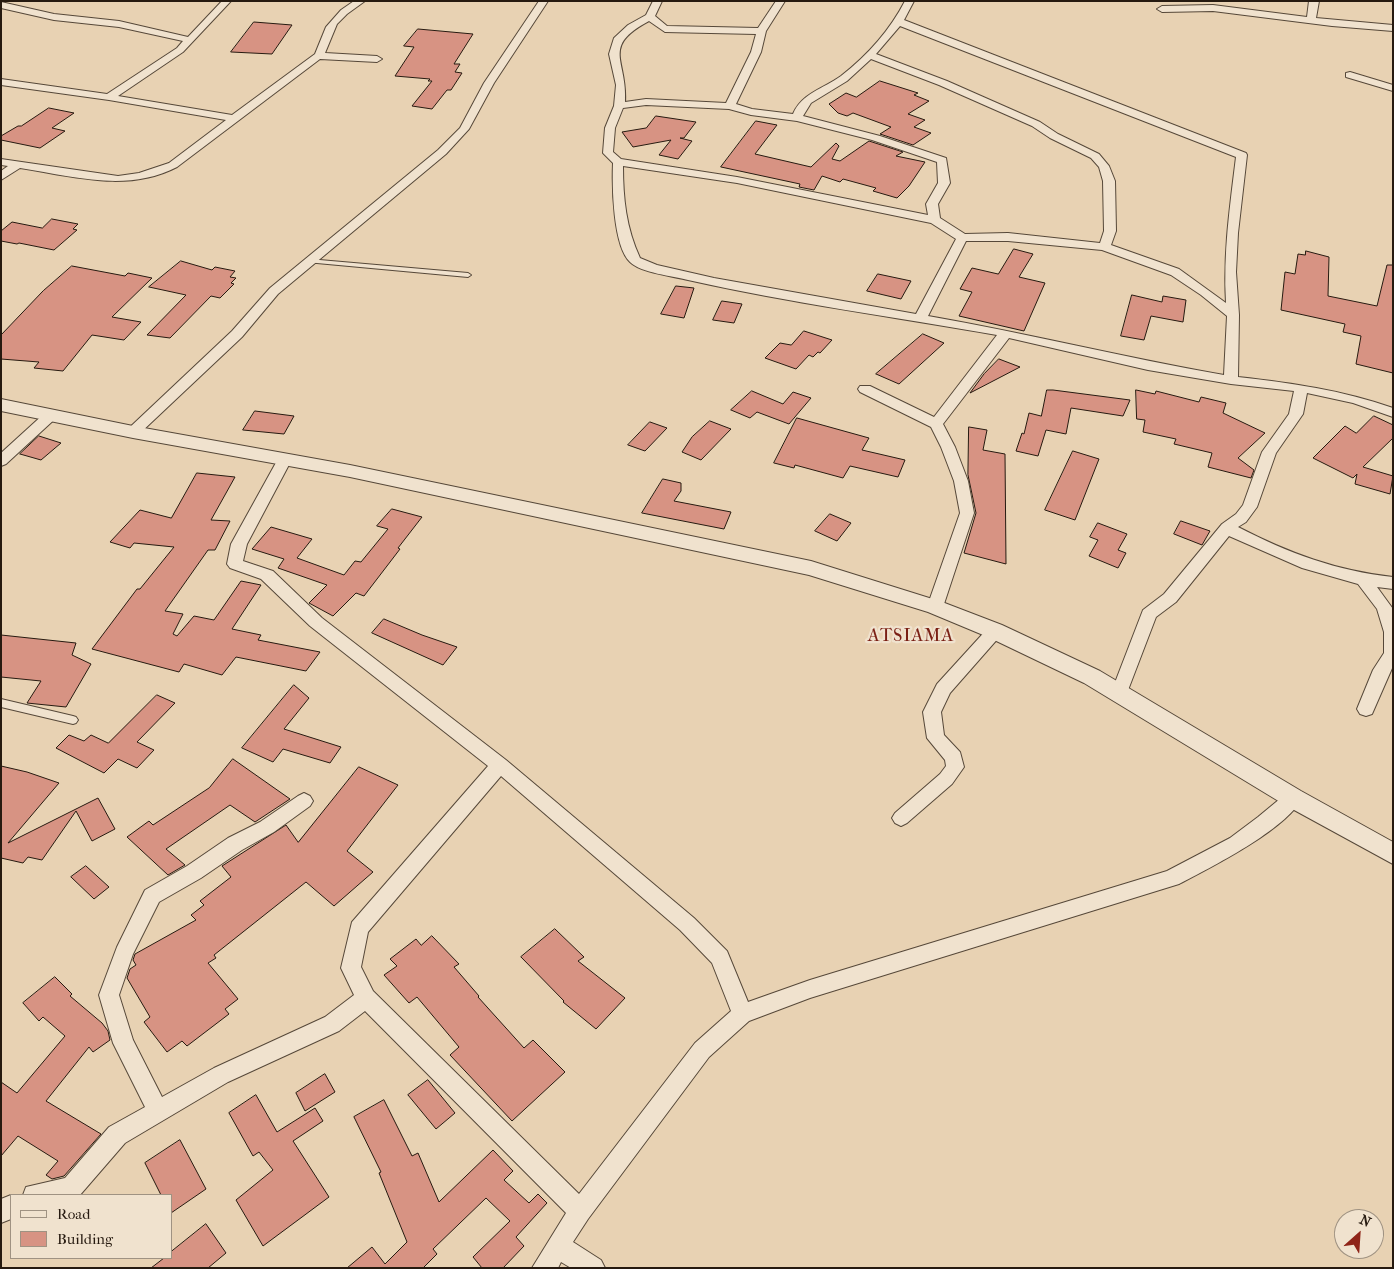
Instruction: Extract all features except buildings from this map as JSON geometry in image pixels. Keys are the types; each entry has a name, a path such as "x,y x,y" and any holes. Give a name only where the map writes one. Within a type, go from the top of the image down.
{"street":[{"path":"109,97 164,62 190,40 227,1"},
{"path":"1,162 118,179 156,174 173,166 318,56 327,42 331,26 340,15 361,1"},
{"path":"133,432 237,334 274,291 442,152 464,129 490,83 544,1"},
{"path":"658,1 650,17 631,27 619,38 614,54 621,86 619,106 610,128 608,153 618,162 737,180 935,220 962,238 1008,237 1104,247 1175,272 1205,292 1233,315"},
{"path":"730,106 756,52 761,31 781,1"},
{"path":"797,118 804,104 843,79 869,55 887,36 905,12 910,1"},
{"path":"1311,20 1314,1"},
{"path":"1,5 54,17 119,24 190,40"},
{"path":"1162,9 1213,8 1393,28"},
{"path":"650,17 666,28 761,31"},
{"path":"897,21 1242,155 1232,233 1230,272 1233,315 1231,380"},
{"path":"869,55 943,83 1036,124 1054,136 1095,156 1104,166 1109,181 1110,231 1104,247"},
{"path":"318,56 377,59"},
{"path":"1350,75 1393,88"},
{"path":"1,82 109,97 235,119"},
{"path":"619,106 646,102 730,106 751,112 797,118 876,138 942,160 944,183 932,204 935,220"},
{"path":"618,162 617,195 622,230 635,260 653,268 714,282 921,317 1148,366 1231,380 1301,388 1357,400 1393,413"},
{"path":"1,177 18,164"},
{"path":"921,317 962,238"},
{"path":"936,424 1006,334"},
{"path":"1118,693 1148,614 1170,598 1227,528 1241,518 1250,507 1269,452 1296,414 1301,388"},
{"path":"865,389 936,424 948,446 962,481 967,512 935,606"},
{"path":"1,405 133,432 350,471 811,568 935,606 995,631 1092,677 1293,798 1393,854"},
{"path":"1,462 51,415"},
{"path":"285,459 239,544 235,564 267,575 316,622 500,765 687,924 720,957 742,1014"},
{"path":"1227,528 1275,554 1321,570 1364,581 1393,583"},
{"path":"1364,581 1384,607 1392,632 1392,654 1381,670 1366,709"},
{"path":"901,818 946,779 955,767 954,758 936,738 932,712 943,689 995,631"},
{"path":"500,765 359,928 351,968 366,998 580,1211"},
{"path":"544,1268 580,1211 702,1050 742,1014 810,989 1172,878 1212,859 1243,840 1268,822 1293,798"},
{"path":"158,1111 123,1043 109,995 124,953 152,896 194,872 235,844 267,827 304,801"},
{"path":"39,1194 71,1188 117,1135 221,1075 332,1024 366,998"},
{"path":"558,1246 593,1268"}],"lane":[{"path":"308,261 468,275"},
{"path":"1,703 73,720"}],"district":[{"name":"ATSIAMA","path":"911,637"}]}
